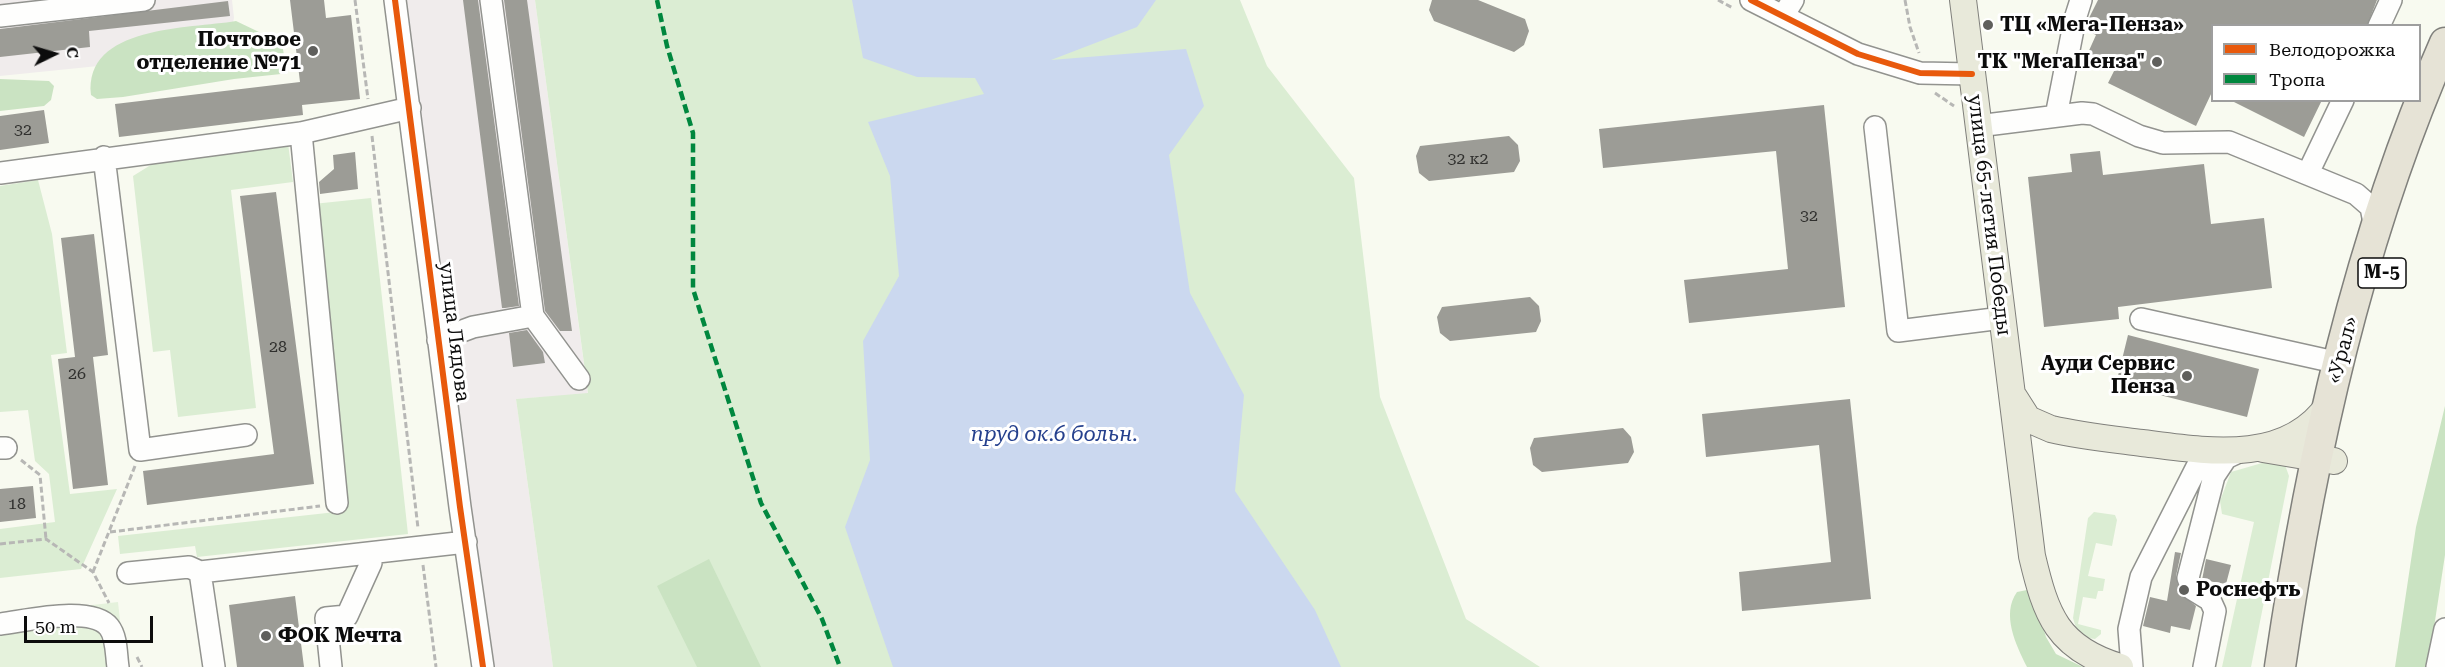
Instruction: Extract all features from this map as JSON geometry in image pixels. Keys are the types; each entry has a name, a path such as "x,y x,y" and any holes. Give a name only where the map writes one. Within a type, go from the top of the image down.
{"highway":[{"name":"«Урал»","path":"2298,667 2325,459 2329,405 2374,238 2393,179 2445,43"},
{"name":"«Урал»","path":"2280,667 2301,532 2356,366 2401,208 2445,90"}],"main road":[{"name":"улица 65-летия Победы","path":"1963,0 2032,556 2049,615 2057,629 2084,653 2120,667"},
{"path":"2012,394 2018,408 2028,419 2051,429 2205,451 2249,449 2325,459"},
{"path":"2249,449 2300,434 2316,422 2329,405"}],"street":[{"path":"0,16 144,0"},
{"name":"улица Лядова","path":"395,0 438,340 483,667"},
{"path":"490,0 533,316 579,379"},
{"path":"1751,0 1788,8 1858,54 1920,73 1971,74"},
{"path":"2056,116 2074,19 2081,0"},
{"path":"2380,24 2391,0"},
{"path":"2308,173 2342,102"},
{"path":"0,173 104,157 301,133 410,108"},
{"path":"1978,126 2056,116 2093,114 2139,136 2163,143 2229,142 2356,194 2368,203 2373,212 2374,238"},
{"path":"1875,127 1898,332 2002,318"},
{"path":"301,133 337,503"},
{"path":"104,157 140,450 246,435"},
{"path":"2356,194 2376,194 2393,179"},
{"path":"438,340 533,316"},
{"path":"2142,319 2339,363"},
{"path":"2204,667 2215,611 2210,600 2192,589 2188,578 2214,476 2226,458 2249,449"},
{"path":"2132,667 2129,629 2141,577 2205,451"},
{"path":"128,573 189,567 200,572 466,542"},
{"path":"331,667 326,618 347,616 371,563 370,554"},
{"path":"200,572 214,667"},
{"path":"0,624 68,616 96,618 108,627 115,640 118,667"},
{"path":"2438,667 2445,629"}],"path":[{"path":"355,0 436,667"},
{"path":"1905,0 1910,27 1920,58"},
{"path":"1928,92 1948,99 1978,126"},
{"path":"3,448 40,475 46,538"},
{"path":"93,572 140,450"},
{"path":"110,532 337,503"},
{"path":"0,544 46,538 93,572 110,604"},
{"path":"136,656 142,667"}],"shaded area":[{"path":"0,0 232,0 234,18 226,53 0,76"},
{"path":"401,0 535,0 588,394 516,399 553,667 490,667"}],"green space":[{"path":"535,0 1240,0 1267,66 1354,178 1380,397 1466,619 1540,667 553,667 516,399 588,393"},
{"path":"236,21 282,43 286,68 281,74 234,79 123,97 97,99 91,95 93,72 104,55 121,43 168,29"},
{"path":"0,79 49,81 54,86 51,100 44,106 0,111"},
{"path":"288,143 293,182 231,190 256,408 178,417 170,350 153,352 133,176 162,158"},
{"path":"38,180 52,234 67,353 51,355 70,494 117,489 81,569 0,578 0,529 55,522 49,474 35,461 28,410 0,412 0,186"},
{"path":"371,198 408,534 197,557 195,546 120,554 118,536 345,511 313,204"},
{"path":"2445,406 2445,555 2428,667 2395,667 2416,527"},
{"path":"2269,461 2285,465 2289,476 2251,667 2222,667 2254,522 2222,514 2220,501 2231,472"},
{"path":"2094,512 2115,515 2117,520 2112,546 2096,543 2088,576 2105,579 2103,591 2098,591 2096,599 2083,597 2078,624 2101,630 2101,634 2095,639 2080,633 2073,618 2088,518"},
{"path":"709,559 761,667 697,667 657,586"},
{"path":"2027,590 2033,594 2046,637 2056,654 2083,667 2027,667 2012,630 2010,610 2017,592"},
{"path":"118,602 125,667 0,667 0,616"}],"water":[{"name":"пруд ок.6 больн.","path":"852,0 1156,0 1137,27 1051,60 1186,49 1204,106 1169,155 1190,293 1244,395 1235,491 1315,610 1341,667 893,667 845,527 870,460 863,341 899,276 890,176 868,122 984,94 975,78 917,77 863,58"}],"building":[{"path":"290,0 324,0 326,18 351,15 360,99 302,105 303,115 119,137 115,104 300,82"},
{"path":"463,0 478,0 519,306 502,308"},
{"path":"504,0 527,0 572,331 560,331 545,311"},
{"path":"1432,0 1478,0 1525,19 1529,31 1524,45 1514,52 1434,21 1429,10"},
{"name":"ТК \"МегаПенза\"","path":"2098,0 2377,0 2368,24 2211,24 2211,94 2196,126 2108,83 2115,69 2087,55 2096,35 2086,30 2087,22"},
{"path":"228,1 230,16 89,31 90,47 0,57 0,29"},
{"path":"2234,102 2321,102 2304,137"},
{"path":"1824,105 1845,307 1689,323 1684,280 1788,269 1776,151 1603,168 1599,129"},
{"path":"44,110 49,143 0,150 0,116"},
{"path":"1509,136 1518,145 1520,161 1514,172 1429,181 1419,173 1416,156 1420,146"},
{"path":"2100,151 2103,175 2204,164 2211,224 2264,218 2272,288 2118,307 2119,319 2044,327 2028,177 2072,172 2070,154"},
{"path":"355,152 358,189 320,194 319,182 334,169 333,155"},
{"path":"276,192 314,484 147,505 143,471 274,454 240,196"},
{"path":"94,234 108,355 93,357 108,485 73,489 58,359 75,357 61,238"},
{"path":"1530,297 1539,306 1541,321 1536,332 1450,341 1440,333 1437,317 1442,307"},
{"path":"527,330 543,352 545,363 513,367 509,333"},
{"name":"Ауди Сервис Пенза","path":"2128,335 2259,369 2247,417 2116,384"},
{"path":"1850,399 1871,599 1742,611 1739,572 1831,562 1819,445 1706,457 1702,414"},
{"path":"1623,428 1631,437 1634,452 1628,463 1542,472 1533,465 1530,448 1534,438"},
{"path":"33,486 36,518 0,522 0,489"},
{"path":"2175,552 2181,553 2176,576 2180,593 2196,606 2190,630 2171,626 2170,633 2143,626 2150,597 2167,601"},
{"path":"2206,559 2231,565 2226,584 2202,580"},
{"name":"ФОК Мечта","path":"295,596 304,667 237,667 229,605"}],"marked path":[{"path":"657,0 667,46 693,133 693,289 761,503 822,619 840,667"}],"cycle path":[{"path":"395,0 460,507 483,667"},
{"path":"1751,0 1858,54 1920,73 1972,74"}],"place":[{"name":"ТЦ «Мега-Пенза»","path":"1988,25"},
{"name":"Почтовое отделение №71","path":"313,51"},
{"name":"ТК \"МегаПенза\"","path":"2157,62"},
{"name":"Ауди Сервис Пенза","path":"2187,376"},
{"name":"Роснефть","path":"2184,590"},
{"name":"ФОК Мечта","path":"266,636"}]}
